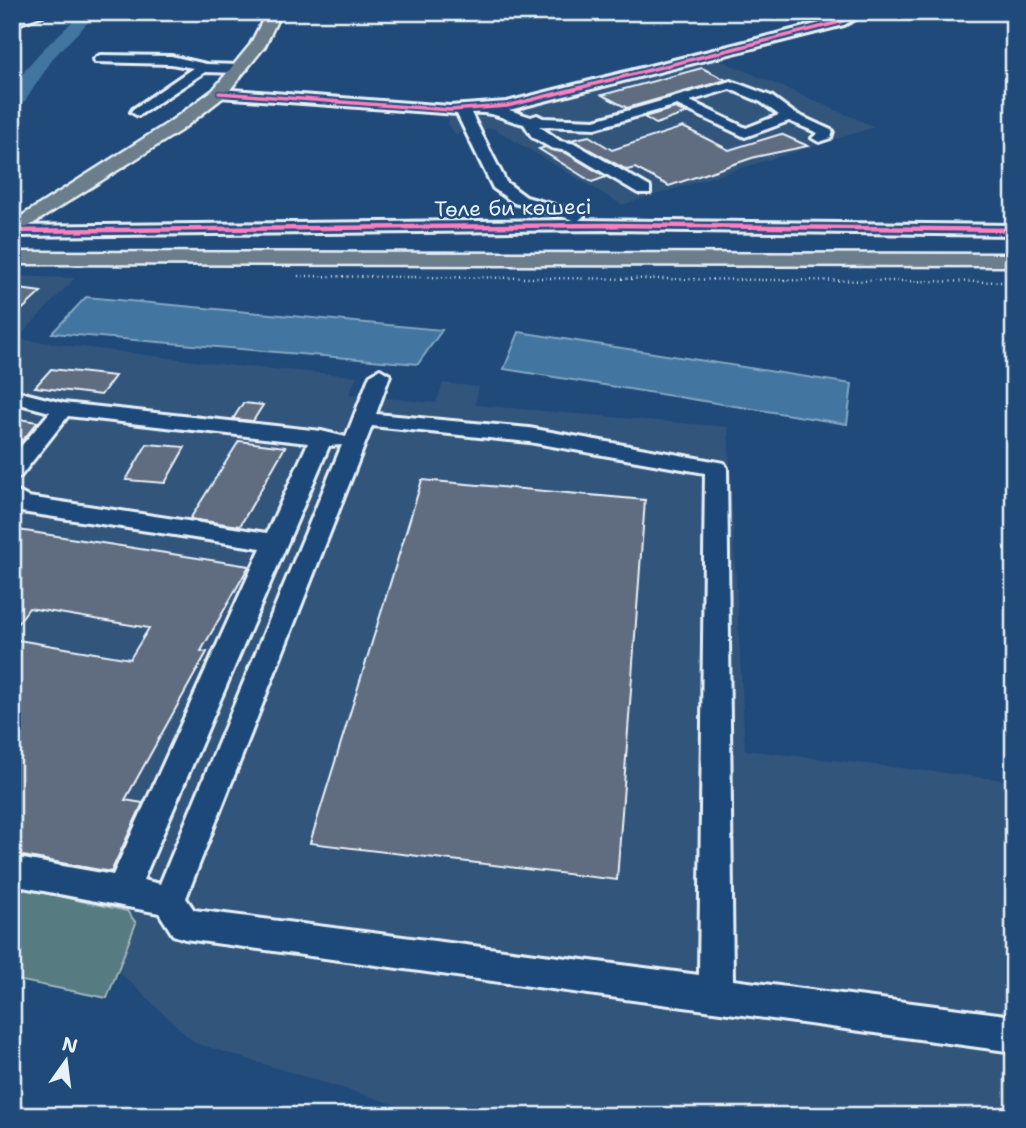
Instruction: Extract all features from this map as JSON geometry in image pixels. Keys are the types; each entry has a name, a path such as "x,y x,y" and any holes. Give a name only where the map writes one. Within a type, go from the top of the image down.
{"main road":[{"path":"12,231 174,127 219,93 257,46 274,12"},
{"name":"Төле би көшесі","path":"12,258 1014,260"}],"street":[{"path":"12,22 46,12"},
{"path":"219,93 462,109 495,107 840,22 862,12"},
{"path":"100,59 171,60 194,63 203,68"},
{"path":"138,112 164,96 186,74 203,68 240,69"},
{"path":"495,107 510,117 533,122 596,124 679,101 723,72 775,104 789,116 826,131 826,135 819,138"},
{"path":"679,101 745,133 789,116"},
{"path":"533,122 566,108"},
{"path":"462,109 499,185 520,200 576,216"},
{"path":"533,122 531,125 537,134 556,145 571,147 644,190"},
{"name":"Төле би көшесі","path":"12,231 594,225 1014,229"},
{"path":"169,900 380,374"},
{"path":"12,396 63,409 321,438 359,431 530,435 716,468 716,995"},
{"path":"12,472 63,409"},
{"path":"122,891 321,438"},
{"path":"12,496 21,503 274,542"},
{"path":"12,871 169,900 185,924 1014,1034"}],"path":[{"path":"995,12 1014,26"},
{"path":"290,276 1014,282"}],"shaded area":[{"path":"711,56 875,127 622,205 493,128 455,134 448,124 450,110 553,100"},
{"path":"12,276 75,278 17,339 236,366 357,376 349,394 436,403 443,383 479,387 475,405 728,427 745,750 1014,781 1014,1116 433,1116 195,1043 12,872"},
{"path":"86,297 442,330 418,364 52,333"},
{"path":"519,332 852,384 847,424 504,369"}],"green space":[{"path":"12,886 127,911 136,923 107,998 12,979"}],"building":[{"path":"702,68 726,80 627,108 602,95"},
{"path":"675,108 687,113 656,124 644,117"},
{"path":"683,127 729,150 781,134 808,146 755,157 669,186 635,168 627,170 571,140 589,136 612,150"},
{"path":"545,147 566,153 606,177 592,182 539,149"},
{"path":"12,288 41,292 12,319"},
{"path":"51,369 115,376 101,395 35,387"},
{"path":"243,403 263,405 253,421 233,419"},
{"path":"12,418 38,422 12,453"},
{"path":"239,441 285,447 240,526 190,519"},
{"path":"147,444 185,447 165,483 126,480"},
{"path":"422,480 645,500 617,880 310,843"},
{"path":"12,529 249,566 201,651 207,652 125,800 143,803 111,872 12,854 12,639 130,659 149,628 29,608 12,631"}],"waterway":[{"path":"12,104 48,53 90,12"}],"cycle path":[{"path":"219,93 450,110 507,106 840,22 862,12"},
{"path":"12,231 608,225 1014,230"}]}
